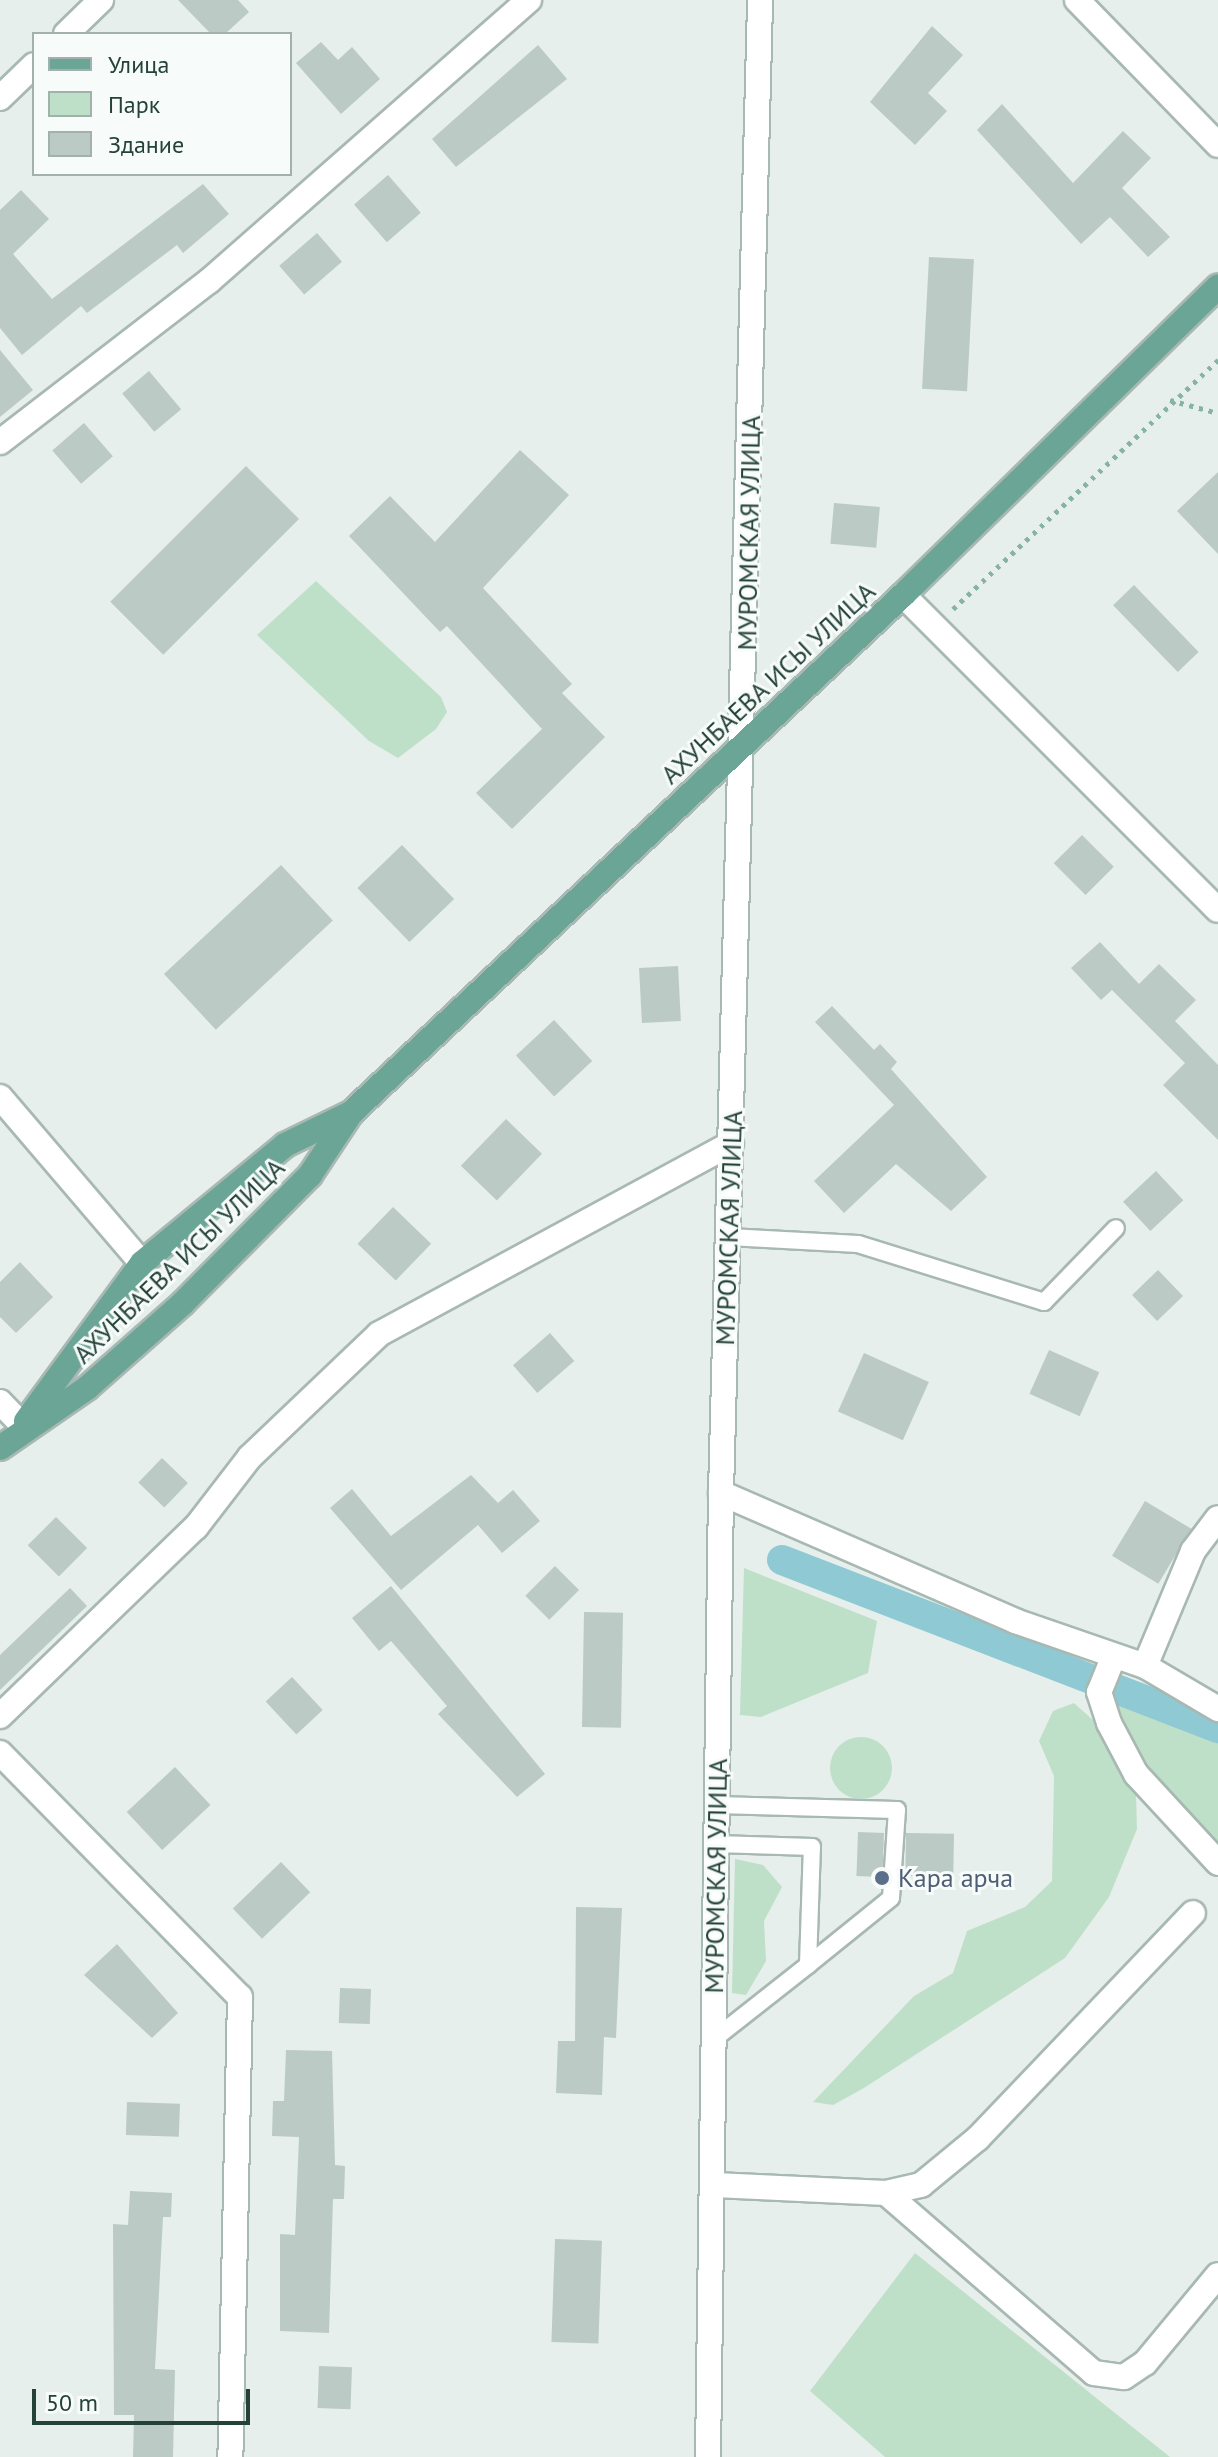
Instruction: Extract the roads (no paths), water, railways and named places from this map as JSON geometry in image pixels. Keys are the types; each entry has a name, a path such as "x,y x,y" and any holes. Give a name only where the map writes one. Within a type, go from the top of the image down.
{"main road":[{"name":"АХУНБАЕВА ИСЫ УЛИЦА","path":"0,1448 23,1426 87,1388 183,1303 310,1175 351,1113 903,595 1214,297"},
{"name":"АХУНБАЕВА ИСЫ УЛИЦА","path":"23,1426 60,1365 142,1263 285,1145 351,1113"}],"street":[{"path":"0,442 209,281 529,0"},
{"name":"МУРОМСКАЯ УЛИЦА","path":"708,2457 715,2185 721,1493 744,744 760,0"},
{"path":"1077,0 1218,145"},
{"path":"68,32 93,3"},
{"path":"0,98 32,67"},
{"path":"903,595 1218,910"},
{"path":"0,1097 142,1263"},
{"path":"0,1716 196,1527 250,1457 379,1334 731,1144"},
{"path":"0,1402 23,1426"},
{"path":"721,1493 1106,1675 1145,1666 1218,1709"},
{"path":"1145,1666 1193,1551 1218,1518"},
{"path":"1106,1675 1136,1774 1218,1863"},
{"path":"0,1753 240,1997 230,2457"},
{"path":"715,2185 886,2193 921,2185 948,2166 1193,1913"},
{"path":"886,2193 1094,2373 1124,2377 1145,2363 1218,2275"}],"lane":[{"path":"729,1237 858,1244 1044,1302 1116,1228"},
{"path":"714,2039 891,1898 897,1810 716,1805"},
{"path":"716,1844 812,1847 808,1965"}],"waterway":[{"path":"782,1560 1218,1728"}],"place":[{"name":"Кара арча","path":"882,1878"}]}
